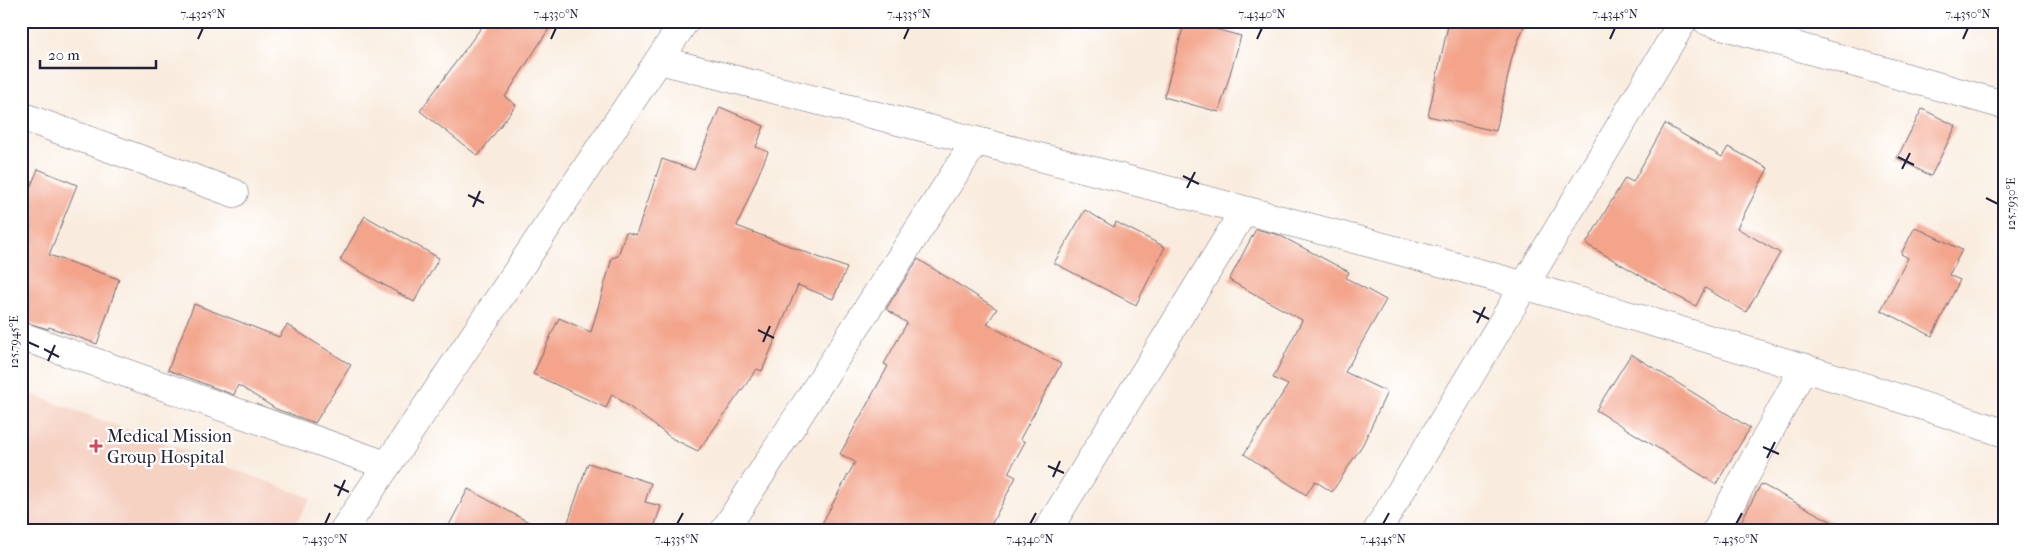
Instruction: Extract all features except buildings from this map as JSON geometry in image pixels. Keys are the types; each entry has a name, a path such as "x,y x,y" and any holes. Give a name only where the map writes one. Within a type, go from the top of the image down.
{"street":[{"path":"343,531 685,21"},
{"path":"1377,531 1683,21"},
{"path":"1707,21 2004,105"},
{"path":"659,60 1524,285 1804,367 2004,433"},
{"path":"21,116 234,193"},
{"path":"724,531 975,142"},
{"path":"1047,531 1244,211"},
{"path":"21,336 386,465"},
{"path":"1716,531 1804,367"}],"shaded area":[{"name":"Medical Mission Group Hospital","path":"21,390 311,498 291,531 21,531"}],"place":[{"name":"Medical Mission Group Hospital","path":"96,446"}]}
